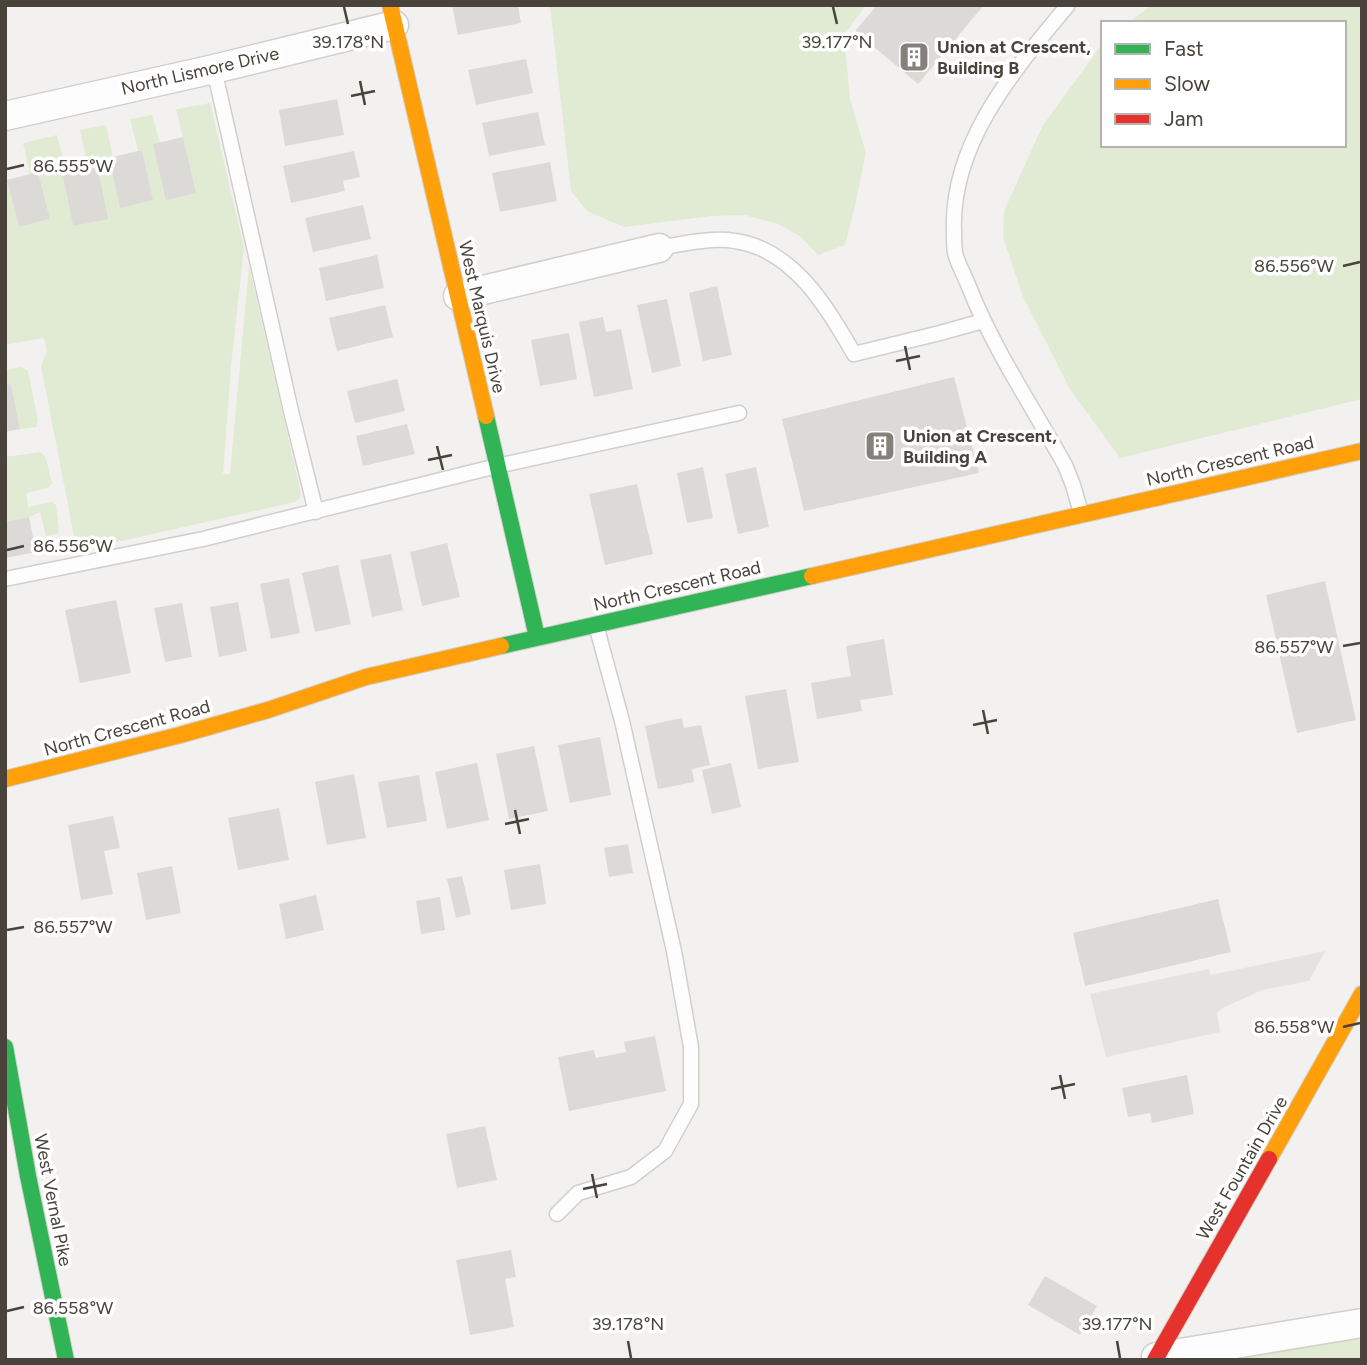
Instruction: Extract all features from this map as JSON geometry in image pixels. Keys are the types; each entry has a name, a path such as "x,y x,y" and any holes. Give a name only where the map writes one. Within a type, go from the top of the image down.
{"street":[{"name":"North Lismore Drive","path":"5,116 214,69 392,15"},
{"name":"West Marquis Drive","path":"392,15 537,637"},
{"path":"458,296 659,248"},
{"name":"North Crescent Road","path":"5,779 180,735 268,710 366,677 1362,451"},
{"name":"West Fountain Drive","path":"1156,1358 1362,994"},
{"name":"West Vernal Pike","path":"5,1048 66,1360"},
{"path":"1156,1358 1362,1324"}],"lane":[{"path":"1068,5 992,105 974,139 961,174 953,212 955,252 983,321 1065,465 1081,515"},
{"path":"214,69 291,411 317,512"},
{"path":"659,248 735,240 762,249 783,261 803,280 821,302 854,354 983,321"},
{"path":"5,579 203,539 497,467 738,413"},
{"path":"557,1213 578,1193 631,1177 665,1151 691,1104 691,1047 674,951 622,721 596,624"}],"green space":[{"path":"550,5 866,5 844,35 850,99 866,153 845,245 818,255 800,236 778,224 745,215 711,216 624,227 587,211 571,191"},
{"path":"1152,5 1362,5 1362,399 1120,458 1070,389 1023,297 1003,237 1004,211 1043,125 1101,46 1101,147 1346,147 1346,21 1131,21"},
{"path":"210,103 244,247 223,474 230,474 249,266 300,498 295,502 77,551 41,366 47,351 44,338 5,345 5,170 19,227 50,219 38,173 30,174 23,143 57,135 65,166 61,168 73,226 87,162 80,130 106,125 113,157 109,158 120,207 153,200 142,150 138,151 130,119 152,115 160,143 196,193 176,109"},
{"path":"22,367 28,371 38,421 36,427 20,429 11,384 5,385 5,370"},
{"path":"41,452 46,458 52,483 48,488 26,493 28,507 51,502 56,505 59,530 57,534 46,536 40,512 5,522 5,457"},
{"path":"1362,1332 1362,1360 1173,1360"}],"shaded area":[{"path":"1325,951 1309,981 1262,990 1217,1012 1220,1032 1106,1057 1090,994 1209,969 1211,975"}],"building":[{"path":"452,5 518,5 521,23 458,35"},
{"name":"Union at Crescent, Building B","path":"877,5 984,5 918,84 855,31"},
{"path":"526,59 533,93 476,105 468,70"},
{"path":"337,99 344,135 285,146 279,110"},
{"path":"538,112 545,145 489,156 482,123"},
{"path":"183,137 196,193 166,200 153,144"},
{"path":"142,150 153,200 120,208 109,158"},
{"path":"354,151 360,177 343,181 345,191 291,203 283,166"},
{"path":"96,160 108,219 73,226 61,167"},
{"path":"550,162 557,201 500,212 492,173"},
{"path":"38,172 50,219 19,227 7,180"},
{"path":"363,205 371,239 313,252 305,218"},
{"path":"377,255 384,288 326,301 319,268"},
{"path":"717,286 732,355 703,361 689,293"},
{"path":"667,299 681,366 652,373 637,305"},
{"path":"385,305 393,337 337,351 329,318"},
{"path":"603,317 606,332 621,329 633,389 594,397 579,322"},
{"path":"569,333 577,379 540,386 531,340"},
{"name":"Union at Crescent, Building A","path":"954,377 979,473 804,511 782,419"},
{"path":"397,379 405,411 355,423 347,391"},
{"path":"11,384 20,429 5,432 5,385"},
{"path":"407,424 415,454 363,466 356,436"},
{"path":"703,467 713,518 687,523 677,473"},
{"path":"756,467 769,527 738,534 725,474"},
{"path":"637,484 653,554 605,565 589,494"},
{"path":"29,517 36,552 5,558 5,522"},
{"path":"447,543 460,597 422,606 410,552"},
{"path":"391,554 403,610 372,617 360,560"},
{"path":"338,565 351,624 315,632 302,573"},
{"path":"289,578 300,633 271,639 260,584"},
{"path":"1325,581 1356,720 1297,733 1266,595"},
{"path":"116,600 131,673 80,683 65,610"},
{"path":"238,602 247,651 219,657 210,607"},
{"path":"182,603 192,657 165,662 154,608"},
{"path":"884,639 893,695 860,700 862,711 817,719 811,683 851,676 846,646"},
{"path":"786,689 799,762 758,769 745,696"},
{"path":"682,718 684,728 701,725 710,765 692,769 694,782 658,789 645,726"},
{"path":"600,737 611,795 570,803 558,745"},
{"path":"534,746 548,811 509,819 496,754"},
{"path":"477,763 489,820 447,829 435,772"},
{"path":"731,763 741,807 712,814 702,770"},
{"path":"354,774 366,838 327,845 315,782"},
{"path":"419,775 427,821 387,828 378,782"},
{"path":"279,808 289,860 238,870 228,818"},
{"path":"113,816 120,848 104,851 113,894 81,900 68,825"},
{"path":"628,844 633,873 609,877 604,848"},
{"path":"540,864 546,904 511,910 504,870"},
{"path":"172,866 181,913 146,920 137,873"},
{"path":"462,876 471,914 456,918 447,879"},
{"path":"316,895 324,930 286,939 279,904"},
{"path":"440,897 445,930 421,934 416,901"},
{"path":"1218,899 1231,952 1085,986 1073,933"},
{"path":"655,1036 666,1091 569,1111 558,1057 594,1050 596,1058 626,1052 624,1042"},
{"path":"1187,1075 1194,1114 1152,1123 1150,1113 1128,1117 1122,1088"},
{"path":"485,1126 497,1180 457,1188 446,1134"},
{"path":"511,1250 516,1277 505,1279 514,1327 470,1335 456,1260"},
{"path":"1045,1276 1097,1306 1080,1335 1028,1305"}],"traffic: fast":[{"path":"486,416 537,637"},
{"path":"501,646 812,576"},
{"path":"5,1047 28,1176 66,1360"}],"traffic: slow":[{"path":"390,5 486,416"},
{"path":"812,576 1362,451"},
{"path":"5,779 180,735 268,710 366,677 501,646"},
{"path":"1269,1159 1362,994"}],"traffic: jam":[{"path":"1155,1360 1269,1159"}],"place":[{"name":"Union at Crescent, Building B","path":"914,57"},
{"name":"Union at Crescent, Building A","path":"880,446"}]}
